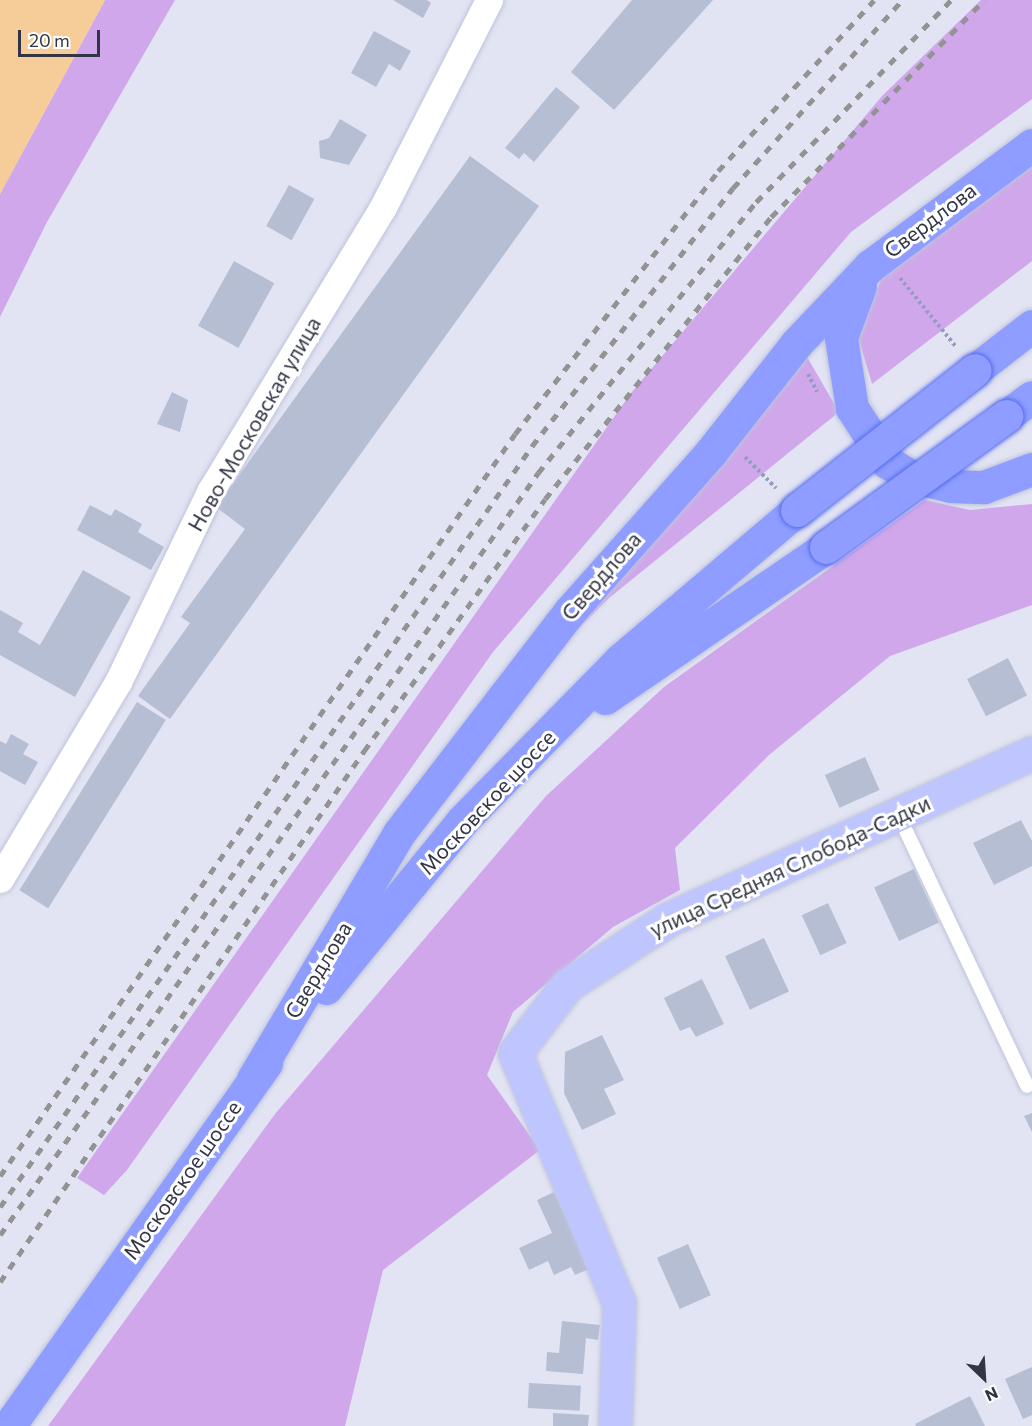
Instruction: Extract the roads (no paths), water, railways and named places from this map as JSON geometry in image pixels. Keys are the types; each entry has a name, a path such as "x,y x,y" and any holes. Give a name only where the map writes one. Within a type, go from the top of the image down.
{"main road":[{"name":"Свердлова","path":"253,1079 399,833 570,610 711,452 796,344 1032,145"},
{"path":"883,269 841,339 852,408 870,442 887,462 912,477 950,486 984,487 1032,469"},
{"name":"Московское шоссе","path":"9,1426 253,1079 462,821 511,774 620,660 798,510 1032,326"},
{"path":"511,774 610,694 825,547 1019,406"}],"street":[{"name":"Ново-Московская улица","path":"0,879 118,682 211,490 382,209 489,0"},
{"name":"улица Средняя Слобода-Садки","path":"615,1426 619,1303 515,1053 567,985 667,920 1032,753"}],"lane":[{"path":"898,814 1027,1086"}],"railway":[{"path":"0,1176 515,434 718,171 874,0"},
{"path":"0,1207 532,446 733,188 902,0"},
{"path":"0,1235 538,473 756,202 951,0"},
{"path":"0,1282 364,751 545,499 771,217 984,0"}]}
